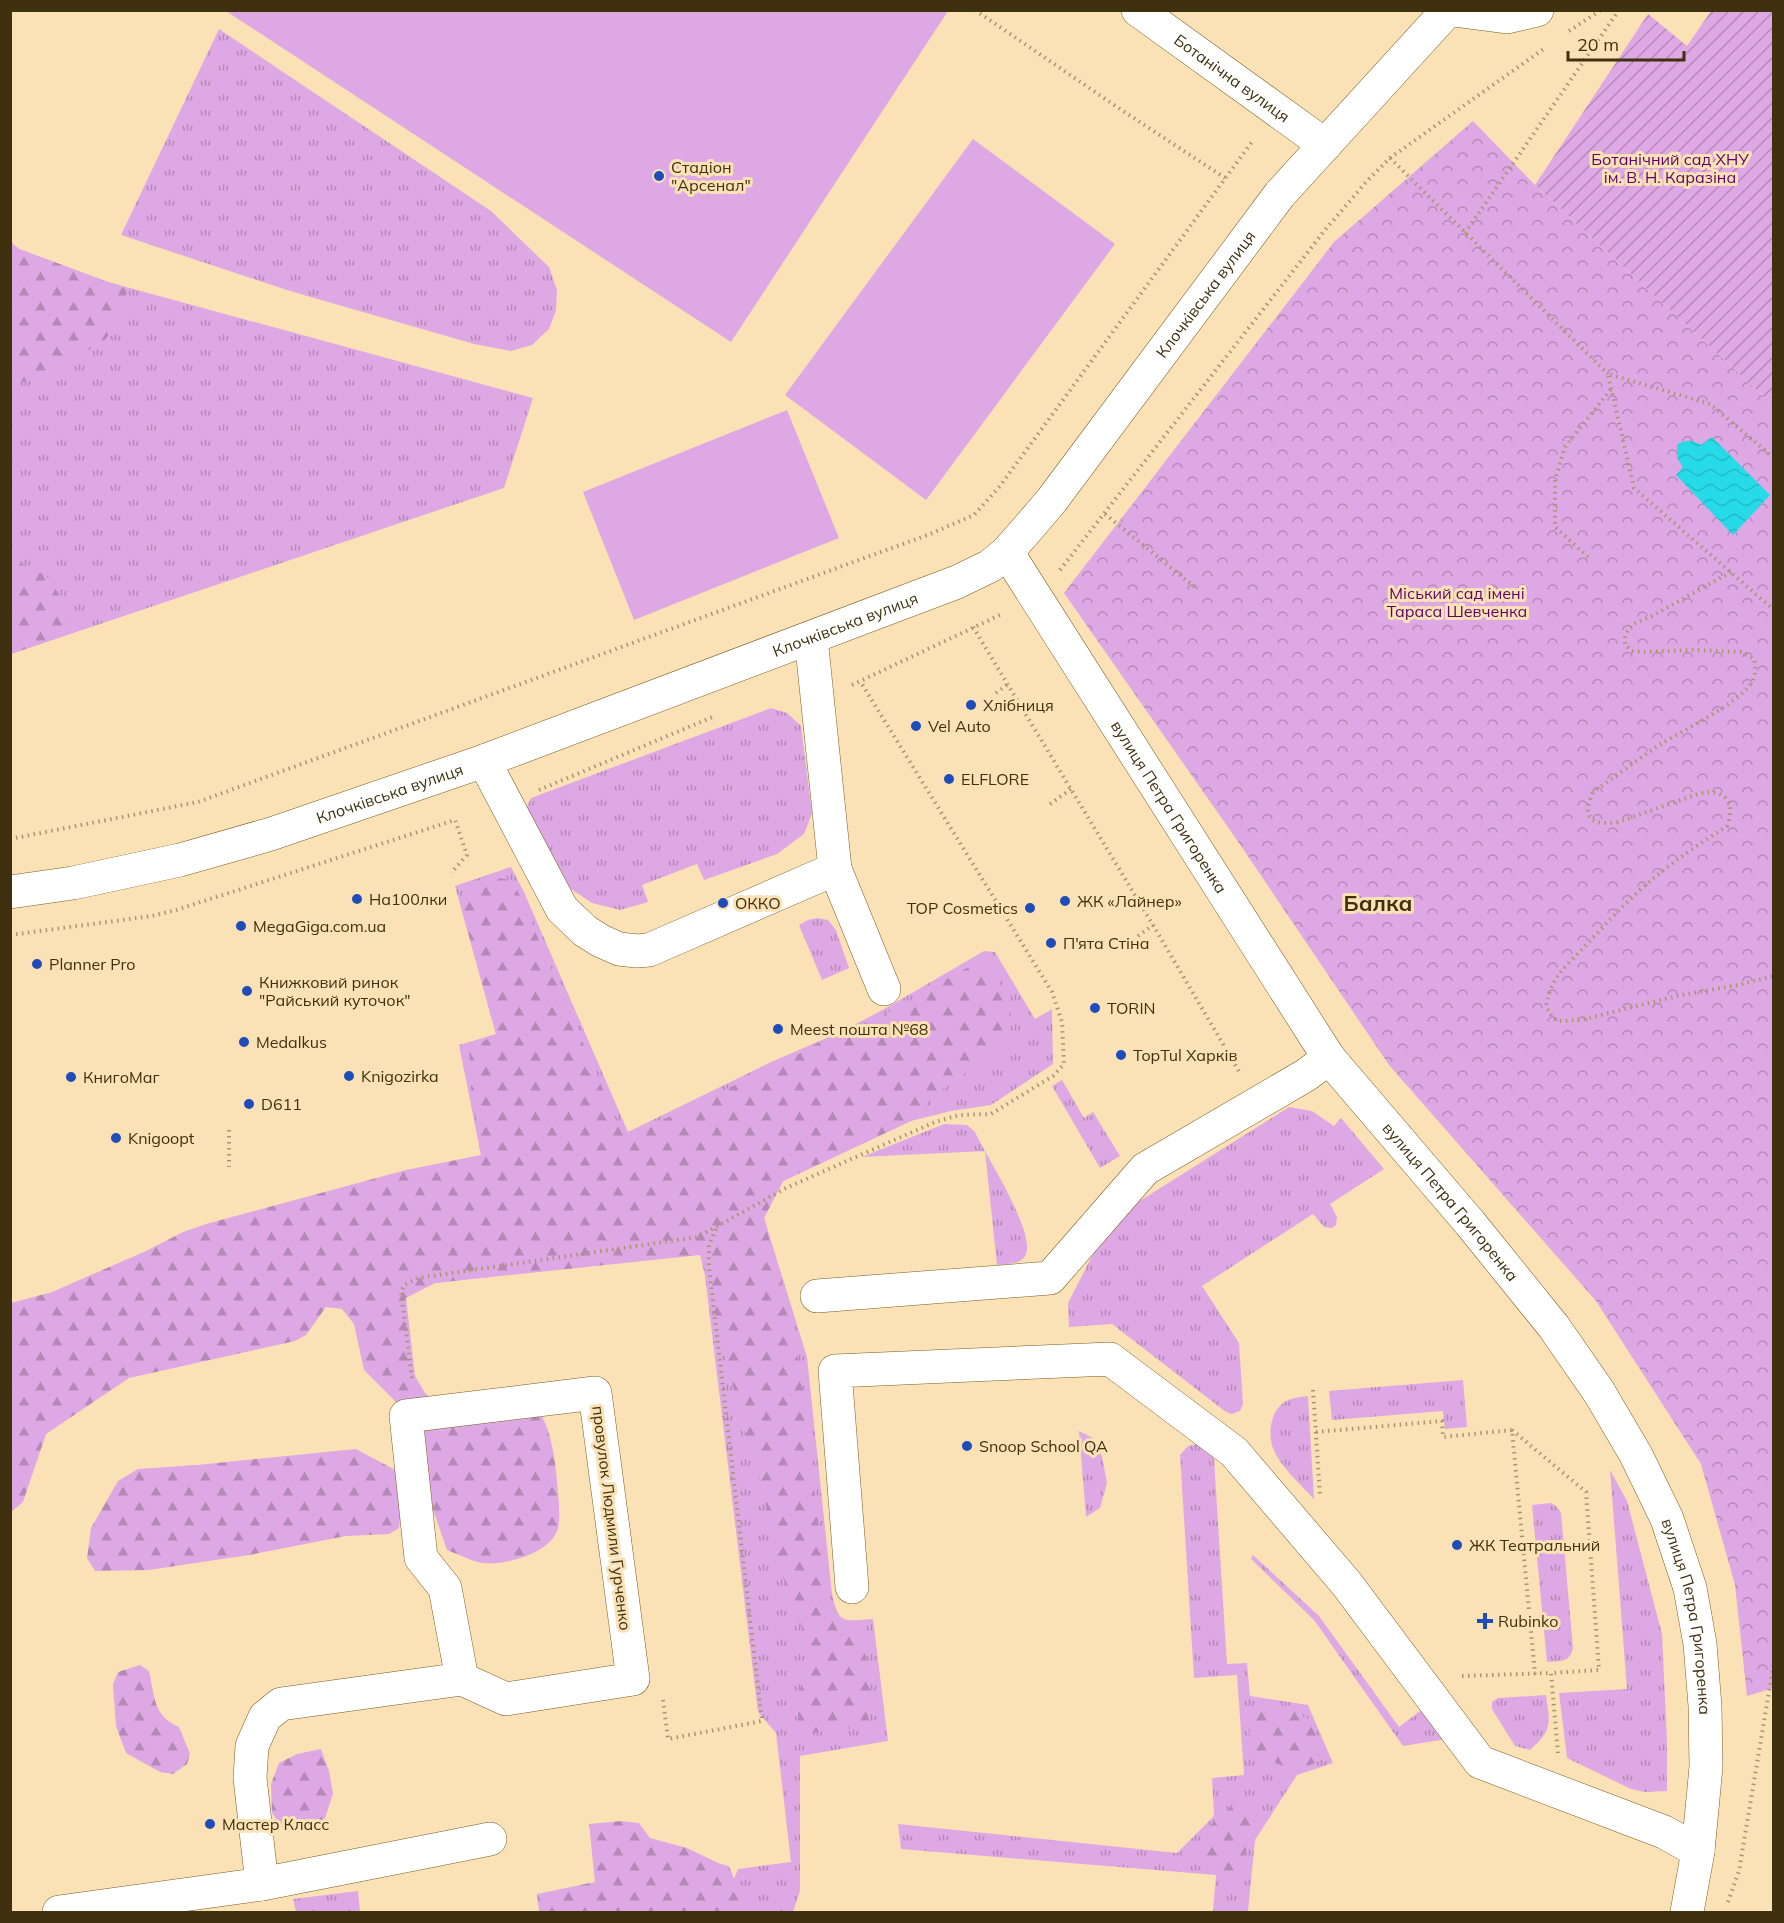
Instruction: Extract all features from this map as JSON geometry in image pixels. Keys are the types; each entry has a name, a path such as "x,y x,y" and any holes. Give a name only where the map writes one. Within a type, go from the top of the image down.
{"street":[{"name":"Ботанічна вулиця","path":"1138,10 1325,145"},
{"name":"Клочківська вулиця","path":"10,892 74,883 180,860 271,834 484,761 811,639 975,574 1007,552 1052,500 1280,194 1448,10"},
{"path":"1453,10 1507,17 1537,10"},
{"name":"вулиця Петра Григоренка","path":"1007,552 1329,1058 1470,1223 1554,1327 1599,1392 1636,1455 1667,1519 1690,1588 1700,1644 1705,1706 1706,1767 1698,1851 1687,1912"},
{"path":"811,639 835,869 884,989"},
{"path":"484,761 562,909 585,931 600,941 618,948 649,950 835,869"},
{"path":"817,1296 1050,1278 1145,1169 1306,1075 1329,1058"},
{"path":"852,1587 835,1371 1110,1359 1234,1452 1346,1583 1480,1762 1664,1832 1698,1851"},
{"name":"провулок Людмили Гурченко","path":"417,1415 595,1393 633,1679 506,1699 462,1679"},
{"path":"262,1884 250,1778 252,1746 265,1717 280,1704 462,1679 446,1588 421,1558 406,1416 417,1415"},
{"path":"59,1912 262,1884 490,1839"}],"path":[{"path":"975,10 1225,178"},
{"path":"1562,36 1601,10"},
{"path":"1465,233 1618,10"},
{"path":"847,688 1001,614 1035,595 1052,582 1325,230 1367,181 1390,159 1552,43"},
{"path":"10,839 198,802 907,542 974,515 1000,486 1258,134"},
{"path":"1390,159 1608,374 1710,404 1773,458"},
{"path":"1608,374 1634,488 1773,610"},
{"path":"1588,557 1555,527 1555,480 1565,447 1611,389"},
{"path":"1105,514 1196,588"},
{"path":"1731,572 1652,616 1631,625 1625,636 1625,645 1632,651 1642,652 1693,650 1741,652 1754,659 1756,667 1754,680 1731,702 1661,745 1593,792 1588,803 1590,819 1604,824 1618,822 1712,791 1722,795 1730,806 1730,816 1726,826 1671,864 1605,923 1588,944 1566,964 1555,980 1546,1007 1553,1018 1559,1021 1581,1020 1677,996 1773,976"},
{"path":"973,627 1154,925 1245,1082"},
{"path":"417,1415 401,1292 404,1285 418,1278 698,1237 786,1188 934,1122 959,1115 991,1114 1053,1076 1064,1064 1062,1022 1052,992 860,681"},
{"path":"996,693 1008,684"},
{"path":"539,790 721,714"},
{"path":"1050,804 1071,789"},
{"path":"10,935 152,916 176,910 455,820 467,855 451,873"},
{"path":"176,910 178,915"},
{"path":"1138,936 1154,925"},
{"path":"229,1130 229,1167"},
{"path":"662,1697 668,1739 762,1721 709,1268 709,1245 717,1226"},
{"path":"1313,1390 1321,1505"},
{"path":"1316,1432 1442,1421 1443,1437 1512,1430 1586,1492 1599,1670 1458,1676"},
{"path":"1512,1430 1535,1674"},
{"path":"1725,1912 1739,1871 1773,1662"},
{"path":"1551,1673 1559,1762"}],"green space":[{"name":"Стадіон \"Арсенал\"","path":"226,11 948,11 731,342"},
{"name":"Ботанічний сад ХНУ ім. В. Н. Каразіна","path":"1711,11 1773,11 1773,405 1535,185 1648,14 1687,46"},
{"path":"219,29 491,211 549,267 557,290 556,310 549,329 532,345 511,351 474,344 290,291 121,235"},
{"name":"Міський сад імені Тараса Шевченка","path":"1473,121 1535,185 1773,405 1773,1688 1747,1696 1735,1585 1701,1464 1596,1301 1389,1065 1239,843 1064,593 1334,242"},
{"path":"973,139 1115,244 926,500 785,395"},
{"path":"10,242 19,249 108,282 533,398 504,488 11,654"},
{"path":"11,242 19,249 128,288 121,314 106,339 70,362 11,387"},
{"path":"787,410 839,538 634,620 583,492"},
{"path":"10,560 33,568 52,580 66,615 66,635 11,654"},
{"path":"771,708 787,713 801,726 812,813 804,834 777,854 704,880 697,864 642,885 648,902 620,910 592,903 565,885 526,809 531,798"},
{"path":"511,867 628,1132 771,1062 843,1031 984,951 995,952 1035,1019 1052,1009 1053,1064 991,1105 951,1111 911,1121 783,1181 764,1218 807,1357 832,1594 837,1611 844,1619 873,1619 888,1741 800,1756 800,1891 793,1912 721,1912 738,1869 791,1862 776,1733 758,1712 702,1251 411,1286 424,1168 481,1155 459,1045 496,1034 455,886"},
{"path":"497,878 512,880 520,896 622,1134 652,1125 795,1056 849,1027 875,1020 965,969 980,964 991,968 999,981 1011,1012 1004,1043 988,1059 932,1098 911,1121 783,1181 764,1218 799,1363 829,1614 857,1629 868,1664 872,1697 867,1723 852,1728 811,1733 798,1722 798,1697 806,1670 808,1645 777,1561 763,1491 741,1418 700,1255 435,1283 406,1298 415,1376 425,1393 447,1411 541,1414 545,1422 555,1464 559,1523 554,1537 547,1544 526,1556 503,1562 482,1563 447,1550 403,1409 364,1370 354,1324 342,1309 326,1307 306,1335 295,1341 129,1378 46,1434 23,1502 11,1512 11,1303 52,1292 146,1251 183,1232 206,1224 406,1170 481,1155 469,1050 496,1034 461,907 466,886"},
{"path":"817,918 828,920 836,930 849,968 822,980 799,925"},
{"path":"1062,1080 1084,1118 1093,1112 1120,1156 1100,1168 1052,1086"},
{"path":"1289,1107 1312,1111 1334,1126 1341,1118 1384,1169 1330,1204 1337,1217 1336,1225 1332,1228 1324,1227 1313,1214 1202,1286 1239,1343 1243,1404 1240,1411 1232,1414 1226,1412 1112,1324 1069,1327 1068,1303 1111,1219"},
{"path":"944,1124 967,1125 975,1132 1008,1193 1017,1212 1027,1243 1026,1254 1021,1260 997,1265 985,1151 862,1157"},
{"path":"1463,1380 1467,1427 1445,1429 1443,1411 1332,1420 1329,1391"},
{"path":"1308,1396 1314,1499 1280,1461 1273,1448 1271,1437 1271,1425 1278,1408 1288,1400"},
{"path":"1079,1431 1093,1438 1102,1456 1107,1483 1100,1508 1086,1517"},
{"path":"1201,1443 1210,1449 1214,1459 1227,1664 1247,1663 1250,1696 1308,1705 1333,1763 1297,1775 1255,1840 1248,1911 1213,1912 1216,1875 901,1849 898,1824 1177,1853 1214,1816 1212,1778 1244,1775 1237,1675 1194,1678 1180,1455 1188,1446"},
{"path":"356,1449 401,1473 402,1502 399,1528 389,1534 346,1536 249,1555 149,1570 95,1571 87,1558 91,1528 118,1481 138,1469"},
{"path":"1610,1470 1627,1501 1662,1634 1667,1791 1645,1792 1631,1789 1567,1758 1559,1693 1627,1689"},
{"path":"1551,1503 1561,1513 1573,1648 1567,1659 1547,1662 1532,1505"},
{"path":"1253,1555 1319,1616 1399,1727 1424,1708 1447,1739 1403,1746 1314,1620 1251,1559"},
{"path":"140,1665 149,1671 156,1705 170,1723 179,1727 190,1754 187,1764 173,1774 160,1772 126,1753 116,1726 113,1684 118,1672"},
{"path":"1546,1695 1549,1720 1543,1737 1530,1750 1515,1746 1492,1709 1492,1702 1498,1698"},
{"path":"1263,1707 1289,1707 1297,1714 1307,1718 1319,1740 1318,1761 1293,1768 1275,1762 1255,1751 1250,1744 1249,1733 1253,1721"},
{"path":"321,1749 329,1771 333,1794 325,1818 317,1825 299,1831 286,1832 272,1813 271,1784 279,1763 297,1754"},
{"path":"1231,1806 1245,1807 1253,1814 1256,1832 1245,1852 1242,1867 1235,1874 1224,1872 1190,1851 1208,1828"},
{"path":"621,1821 639,1823 650,1838 687,1848 729,1866 747,1912 539,1912 537,1894 595,1882 589,1824"},
{"path":"358,1891 360,1912 296,1912 293,1899"}],"water":[{"path":"1712,437 1770,495 1733,535 1676,475 1683,467 1677,458 1677,445 1689,441 1701,445"}],"place":[{"name":"Стадіон \"Арсенал\"","path":"659,176"},
{"name":"Хлібниця","path":"971,705"},
{"name":"Vel Auto","path":"916,726"},
{"name":"ELFLORE","path":"949,779"},
{"name":"На100лки","path":"357,899"},
{"name":"ЖК «Лайнер»","path":"1065,901"},
{"name":"ОККО","path":"723,903"},
{"name":"TOP Cosmetics","path":"1030,908"},
{"name":"MegaGiga.com.ua","path":"241,926"},
{"name":"П'ята Стіна","path":"1051,943"},
{"name":"Planner Pro","path":"37,964"},
{"name":"Книжковий ринок \"Райський куточок\"","path":"247,991"},
{"name":"TORIN","path":"1095,1008"},
{"name":"Meest пошта №68","path":"778,1029"},
{"name":"Medalkus","path":"244,1042"},
{"name":"TopTul Харків","path":"1121,1055"},
{"name":"Knigozirka","path":"349,1076"},
{"name":"КнигоМаг","path":"71,1077"},
{"name":"D611","path":"249,1104"},
{"name":"Knigoopt","path":"116,1138"},
{"name":"Snoop School QA","path":"967,1446"},
{"name":"ЖК Театральний","path":"1457,1545"},
{"name":"Rubinko","path":"1485,1621"},
{"name":"Мастер Класс","path":"210,1824"}],"district":[{"name":"Балка","path":"1378,903"}]}
